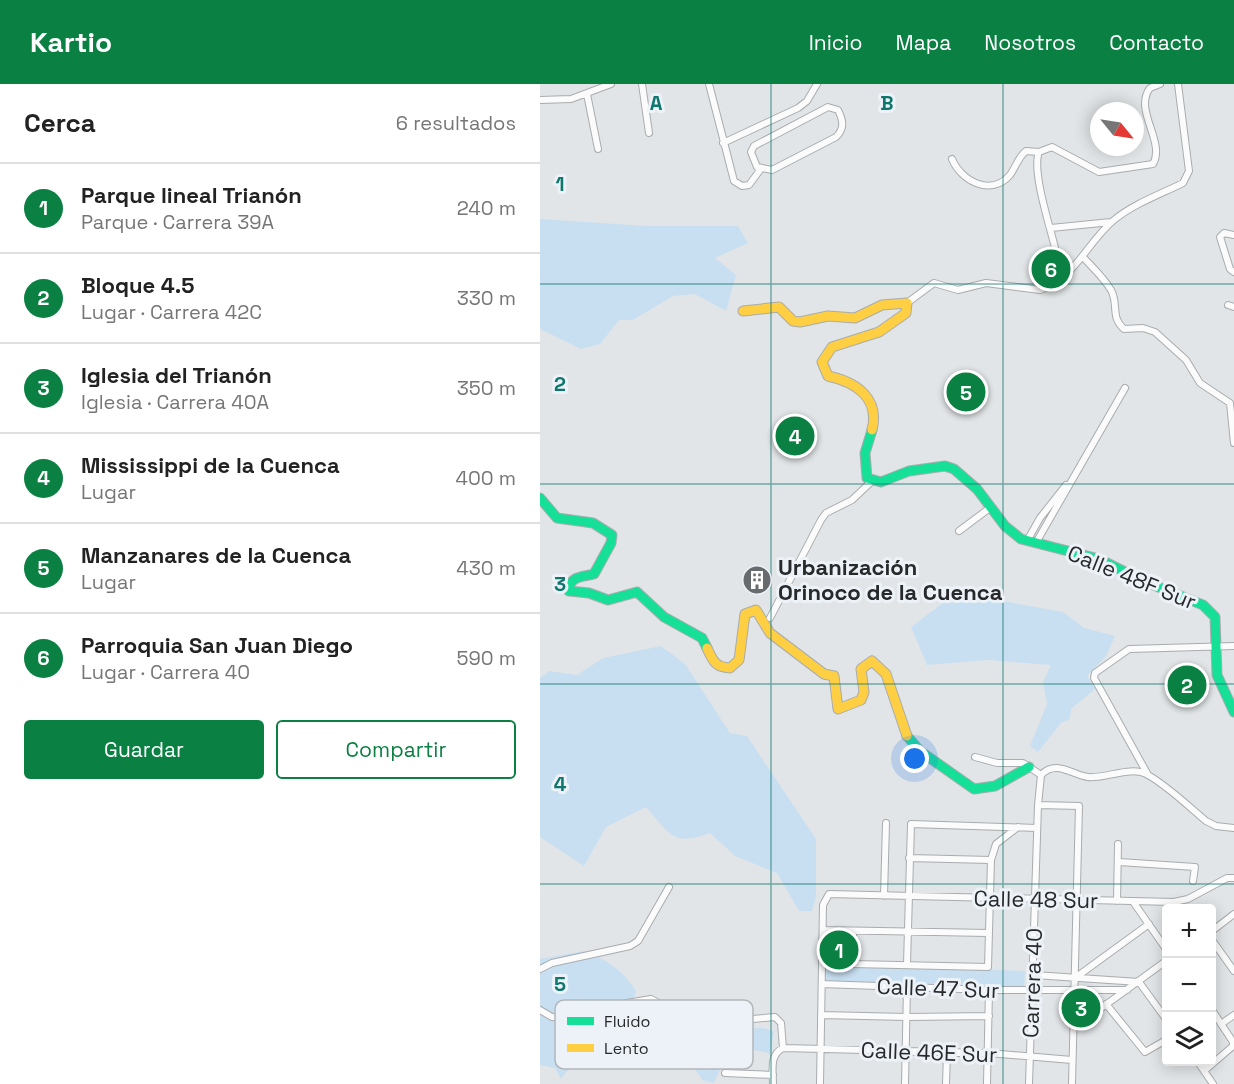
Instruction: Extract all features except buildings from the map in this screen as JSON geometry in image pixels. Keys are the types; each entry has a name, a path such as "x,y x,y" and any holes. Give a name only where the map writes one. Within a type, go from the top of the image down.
{"street":[{"path":"540,100 571,99 610,84"},
{"path":"642,84 649,133"},
{"path":"709,84 734,181 739,185 751,184 760,170"},
{"path":"723,143 798,108 807,101 817,84"},
{"path":"952,159 955,167 969,181 990,185 1001,183 1009,176 1026,151 1057,150 1099,172 1153,164 1155,160 1145,107 1150,88 1160,84"},
{"path":"1051,228 1111,222 1184,183 1189,171 1178,84"},
{"path":"587,94 598,149"},
{"path":"828,107 838,110 843,124 836,137 772,170 760,170 751,158 751,150 756,144 828,107"},
{"path":"1043,150 1037,158 1040,183 1060,265 1068,272"},
{"path":"743,311 779,307 793,321 800,322 828,316 855,318 882,305 907,303 934,284 958,290 986,283 1040,290 1048,288 1068,272 1111,222"},
{"path":"1234,235 1224,233 1220,237 1230,269 1234,272"},
{"path":"1083,257 1111,291 1114,317 1118,324 1124,329 1143,328 1155,332 1186,360 1200,383 1230,403 1234,443"},
{"path":"771,618 826,513 852,500 872,481 864,469 877,409 871,399 855,386 828,376 822,363 832,347 879,334 891,327 906,313 907,303"},
{"path":"1032,541 1045,510 1076,473 1125,388"},
{"name":"Calle 48F Sur","path":"872,481 887,481 909,471 945,466 960,474 977,489 1005,526 1032,541 1099,559 1141,580 1203,605 1215,617 1218,646"},
{"path":"540,498 557,518 596,522 606,527 612,535 611,543 594,574 573,579 569,584 569,591 590,593 608,600 637,592 664,617 702,638 712,660 723,668 730,668 739,660 745,614 756,610 770,633 824,674 834,676 837,683 838,709 861,700 864,692 860,677 861,669 872,661 879,664 893,687 899,719 909,740 918,750 970,788 988,788 1029,767"},
{"path":"959,531 991,507"},
{"path":"1218,646 1217,675 1234,712"},
{"path":"1234,646 1129,649 1099,668 1094,678 1148,775 1206,821 1216,826 1234,828"},
{"path":"975,757 992,762 1023,763 1041,775 1049,769 1057,768 1087,777 1129,772 1148,775"},
{"name":"Carrera 40","path":"1029,1084 1034,975 1034,898 1041,775"},
{"path":"1038,805 1079,806 1072,1084"},
{"path":"884,896 886,823"},
{"path":"908,964 909,834 914,824 1037,828"},
{"path":"820,1084 824,930 989,933 991,860 996,844 1018,827"},
{"path":"1117,901 1118,844"},
{"path":"909,858 991,860"},
{"path":"1119,862 1195,867 1193,881"},
{"name":"Calle 48 Sur","path":"824,930 824,901 832,893 1134,903 1174,902 1188,899 1227,878 1234,878"},
{"path":"540,969 552,963 630,946 638,941 669,887"},
{"path":"1134,903 1162,942"},
{"path":"1216,928 1234,914"},
{"path":"1075,979 1149,924"},
{"name":"Calle 47 Sur","path":"853,931 853,964 988,967 989,933"},
{"path":"1216,945 1233,967"},
{"path":"1089,1017 1162,966"},
{"path":"1034,975 1139,982"},
{"path":"1139,982 1162,1012"},
{"name":"Calle 47 Sur","path":"822,984 989,990 1127,990"},
{"path":"905,1084 907,986"},
{"path":"987,1084 989,990"},
{"path":"1106,1004 1143,1051 1148,1052 1162,1043"},
{"path":"540,1010 555,1017"},
{"path":"1204,1071 1233,1046 1213,1012"},
{"path":"821,1015 989,1016"},
{"path":"1221,1024 1234,1015"},
{"path":"753,1019 772,1017 779,1019 783,1048 774,1055 773,1084"},
{"name":"Calle 46E Sur","path":"783,1048 988,1053 1072,1060"},
{"path":"946,1084 947,1052"},
{"path":"1201,1066 1213,1084"},
{"path":"725,1073 773,1075"}],"shaded area":[{"path":"540,219 647,226 738,226 748,243 715,258 736,275 726,311 695,294 673,296 633,320 619,320 600,344 581,349 540,329"},
{"path":"947,600 1003,601 1063,612 1084,628 1115,636 1106,656 1087,676 1095,689 1071,709 1070,719 1061,723 1038,752 1030,746 1047,704 1043,682 1051,665 988,660 927,665 911,627"},
{"path":"661,646 685,664 730,733 747,736 816,839 816,896 812,911 799,911 777,873 735,856 710,833 688,839 673,835 646,807 606,827 584,866 540,837 540,678 549,671 577,675 603,658"},
{"path":"827,934 851,934 852,966 1025,971 1024,987 826,981"},
{"path":"584,951 613,966 636,991 633,1000 555,1000 555,1068 540,1065 540,959"},
{"path":"753,1029 774,1031 770,1054 753,1050"},
{"path":"556,1069 569,1069 561,1079"},
{"path":"695,1069 720,1069 714,1083 702,1080"}],"traffic: fast":[{"path":"872,430 865,453 867,478 881,482 909,471 945,466 954,469 977,489 1005,526 1021,539 1099,559 1141,580 1203,605 1215,617 1217,675 1234,712"},
{"path":"540,498 557,518 593,523 612,535 611,543 594,574 571,582 569,591 589,593 608,600 637,592 664,617 702,638 707,648"},
{"path":"907,736 920,751 974,789 995,786 1029,767"}],"traffic: slow":[{"path":"743,311 779,307 793,321 800,322 828,316 855,318 882,305 907,303 906,313 879,332 832,347 822,362 828,376 848,382 864,393 872,409 874,419 872,430"},
{"path":"707,648 715,662 730,668 739,660 745,614 756,610 770,633 824,674 834,676 838,709 861,700 864,692 861,669 872,661 886,674 907,736"}],"place":[{"name":"Parroquia San Juan Diego","path":"1051,269"},
{"name":"Manzanares de la Cuenca","path":"966,392"},
{"name":"Mississippi de la Cuenca","path":"795,436"},
{"name":"Urbanización Orinoco de la Cuenca","path":"757,580"},
{"name":"Bloque 4.5","path":"1187,685"},
{"name":"Parque lineal Trianón","path":"839,950"},
{"name":"Iglesia del Trianón","path":"1081,1008"}]}
